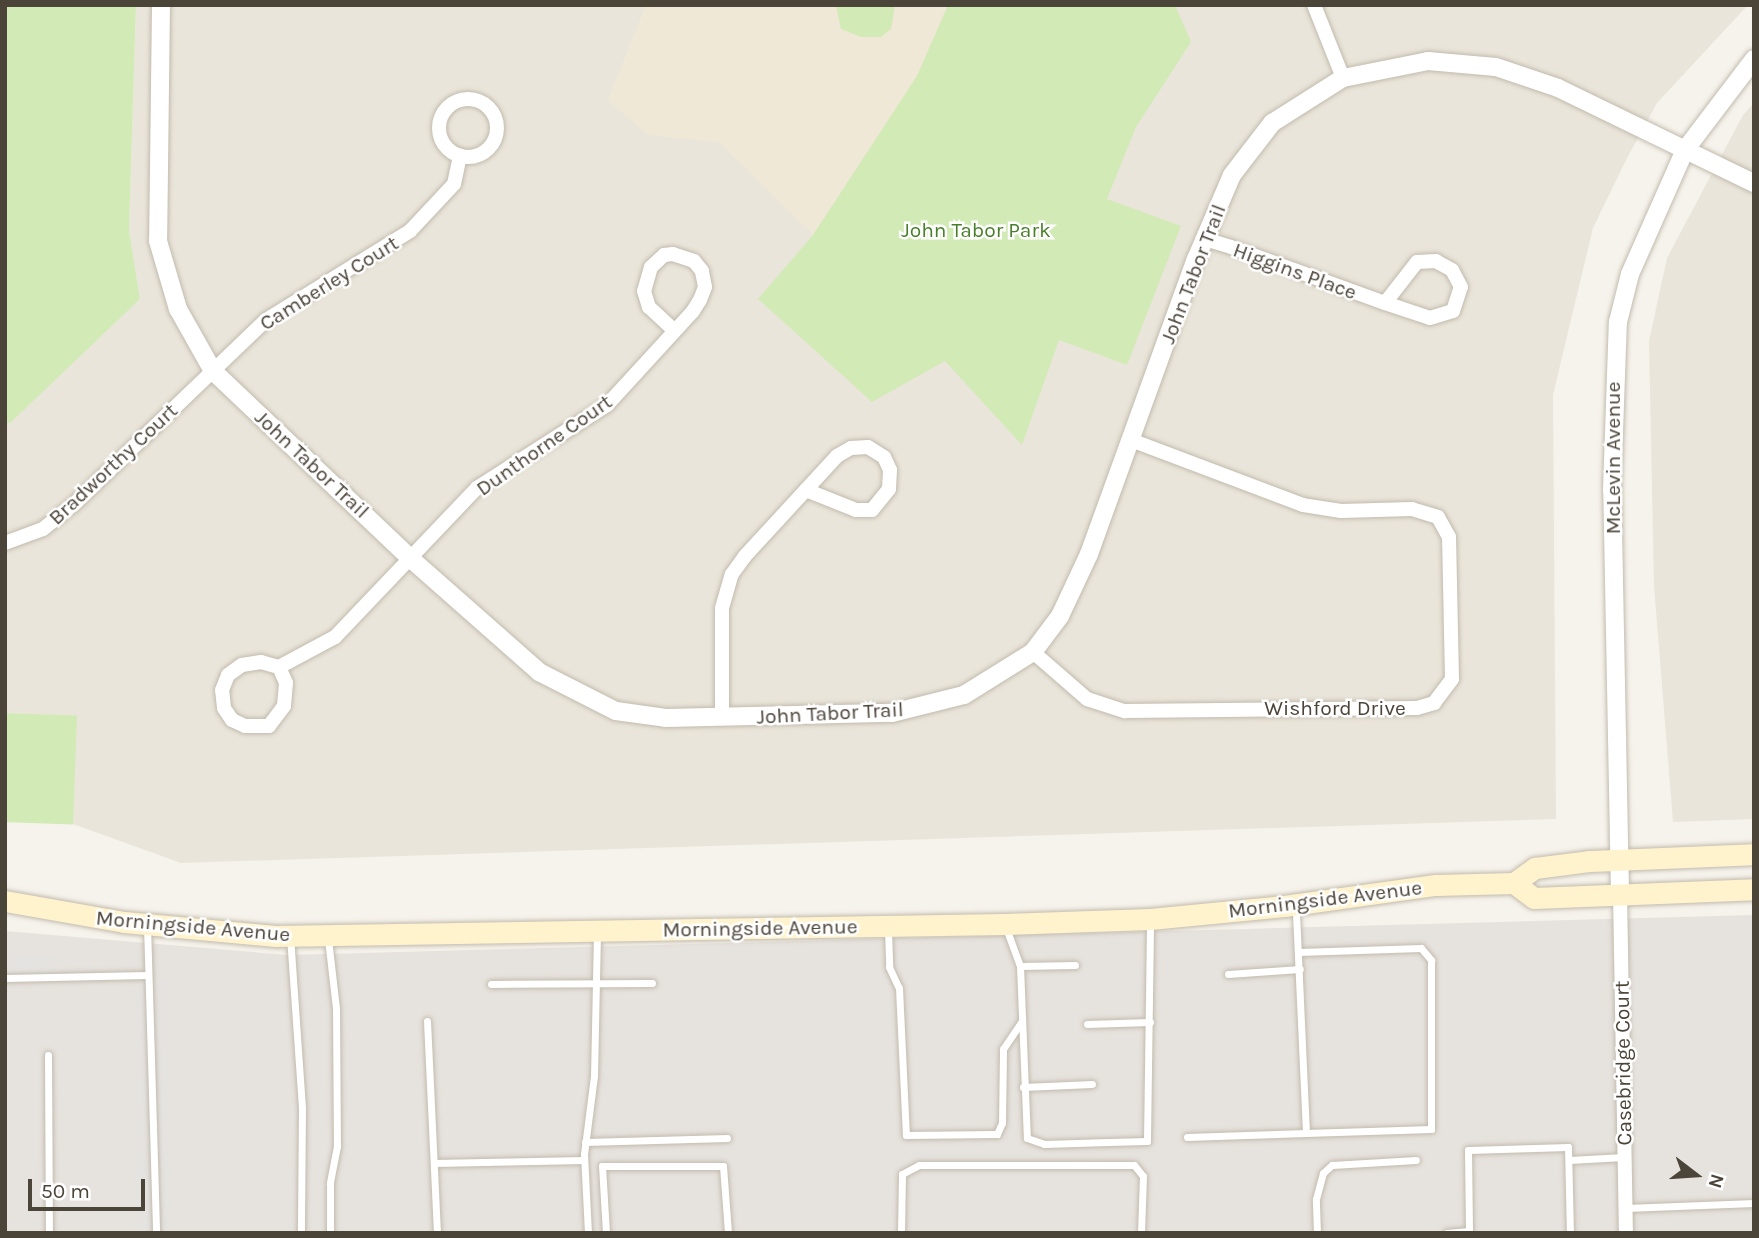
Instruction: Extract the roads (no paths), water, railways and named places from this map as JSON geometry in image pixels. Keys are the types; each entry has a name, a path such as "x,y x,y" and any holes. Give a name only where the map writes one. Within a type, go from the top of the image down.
{"main road":[{"name":"Morningside Avenue","path":"5,901 146,925 290,936 1004,924 1150,919 1296,904 1436,885 1514,883 1535,867 1754,853"},
{"name":"Morningside Avenue","path":"1514,883 1534,898 1754,888"}],"street":[{"name":"John Tabor Trail","path":"161,5 158,242 178,309 213,371 411,559 539,672 567,689 616,711 666,718 892,713 936,705 992,681 1034,652 1075,586 1205,239 1232,175 1272,122 1343,78 1428,61 1496,66 1558,88 1754,183"},
{"path":"1314,5 1343,78"},
{"name":"McLevin Avenue","path":"1620,893 1612,490 1618,322 1630,274 1685,150 1754,59"},
{"path":"476,100 494,115 497,135 485,152 460,156 443,142 440,120 454,103 476,100"},
{"name":"Camberley Court","path":"213,371 267,320 410,231 454,184 460,156"},
{"name":"Higgins Place","path":"1205,239 1385,303 1441,318 1453,311 1461,287 1452,270 1436,261 1417,262 1385,303"},
{"name":"Dunthorne Court","path":"279,667 335,637 477,488 607,405 697,306 705,281 694,261 673,254 664,255 651,267 644,292 649,307 674,330"},
{"name":"Bradworthy Court","path":"5,543 43,528 73,505 213,371"},
{"name":"Wishford Drive","path":"1034,652 1080,695 1125,711 1418,708 1433,703 1452,679 1449,537 1438,517 1412,509 1341,511 1303,505 1131,440"},
{"path":"722,718 723,592 745,556 837,456 855,447 876,451 890,470 889,489 872,510 856,510 806,490"},
{"path":"261,662 279,667 286,683 284,706 277,717 269,726 245,726 232,720 222,699 228,676 242,666 261,662"},
{"name":"Casebridge Court","path":"1620,893 1626,1233"}],"lane":[{"path":"1296,904 1306,1133"},
{"path":"1004,924 1020,966 1027,1138 1044,1144 1147,1140 1150,919"},
{"path":"146,925 156,1233"},
{"path":"888,926 889,967 899,988 906,1135 997,1134 1002,1123 1003,1049 1021,1023"},
{"path":"588,1233 584,1160 594,1076 597,931"},
{"path":"328,935 336,1009 337,1077 330,1233"},
{"path":"290,936 302,1108 301,1233"},
{"path":"1187,1137 1431,1129 1431,960 1421,948 1299,952"},
{"path":"1020,966 1075,965"},
{"path":"1228,974 1300,970"},
{"path":"5,978 147,975"},
{"path":"491,984 652,983"},
{"path":"427,1021 437,1233"},
{"path":"1087,1024 1150,1022"},
{"path":"48,1055 49,1233"},
{"path":"1023,1087 1092,1084"},
{"path":"585,1142 727,1138"},
{"path":"1447,1233 1469,1231 1468,1150 1569,1147 1570,1233"},
{"path":"1569,1160 1624,1157"},
{"path":"434,1163 584,1160"},
{"path":"1317,1233 1316,1199 1323,1173 1332,1165 1416,1160"},
{"path":"901,1233 902,1174 919,1165 1134,1166 1143,1177 1141,1233"},
{"path":"606,1233 602,1166 723,1166 728,1233"},
{"path":"1625,1208 1754,1203"}],"park label":[{"name":"John Tabor Park","path":"976,230"}]}
